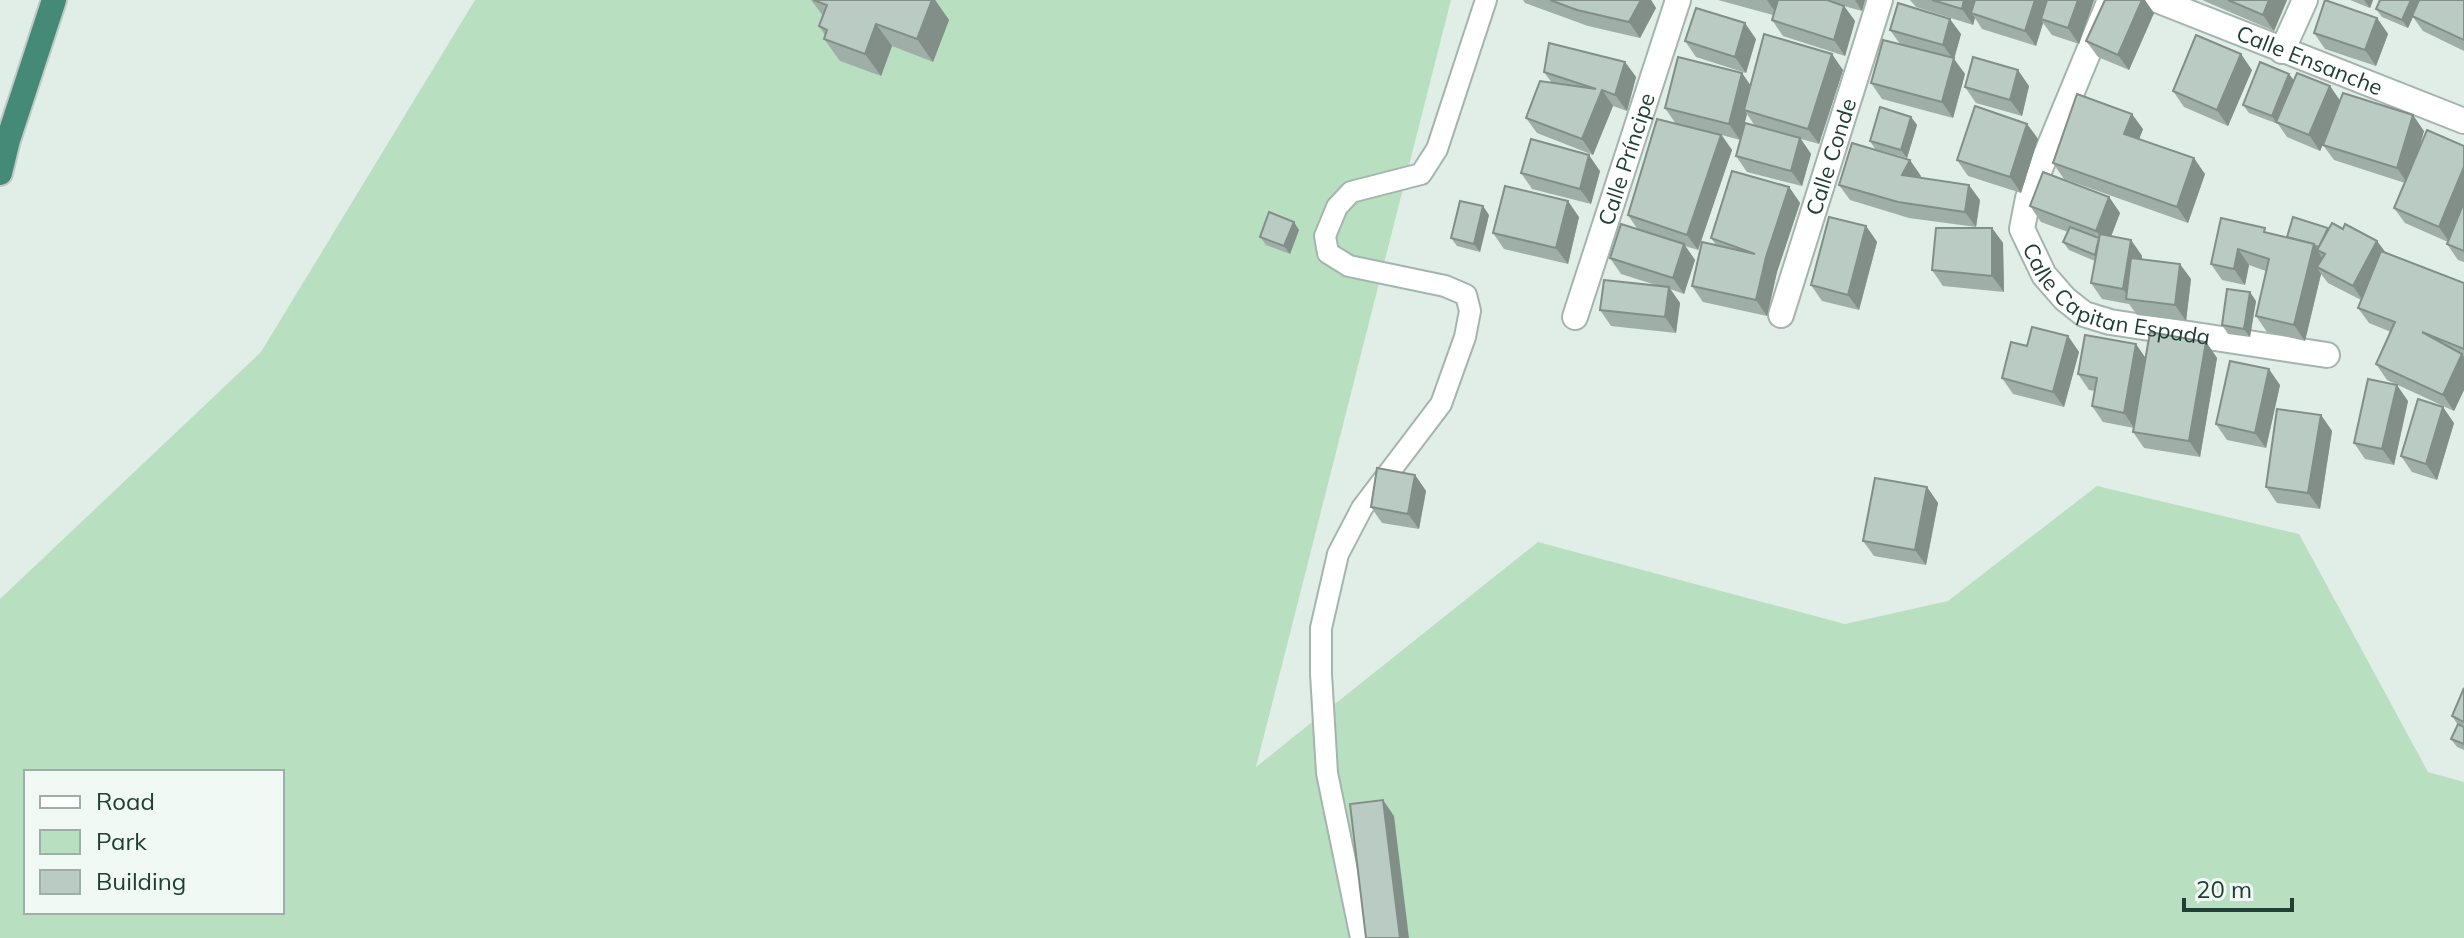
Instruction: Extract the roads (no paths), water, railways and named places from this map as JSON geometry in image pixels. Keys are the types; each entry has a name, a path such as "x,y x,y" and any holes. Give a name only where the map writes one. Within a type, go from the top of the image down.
{"highway":[{"path":"0,173 54,0"}],"street":[{"name":"Calle Príncipe","path":"1575,317 1678,0"},
{"name":"Calle Conde","path":"1781,315 1880,0"},
{"name":"Calle Capitan Espada","path":"2110,0 2028,198 2022,229 2044,275 2065,299 2084,314 2110,322 2327,355"},
{"name":"Calle Ensanche","path":"2157,0 2464,120"},
{"path":"2282,51 2305,0"}],"lane":[{"path":"1361,938 1327,773 1321,628 1327,593 1338,554 1362,508 1441,404 1456,367 1470,311 1466,295 1445,286 1349,266 1328,253 1325,236 1337,207 1351,192 1421,174 1437,149 1486,0"}]}
